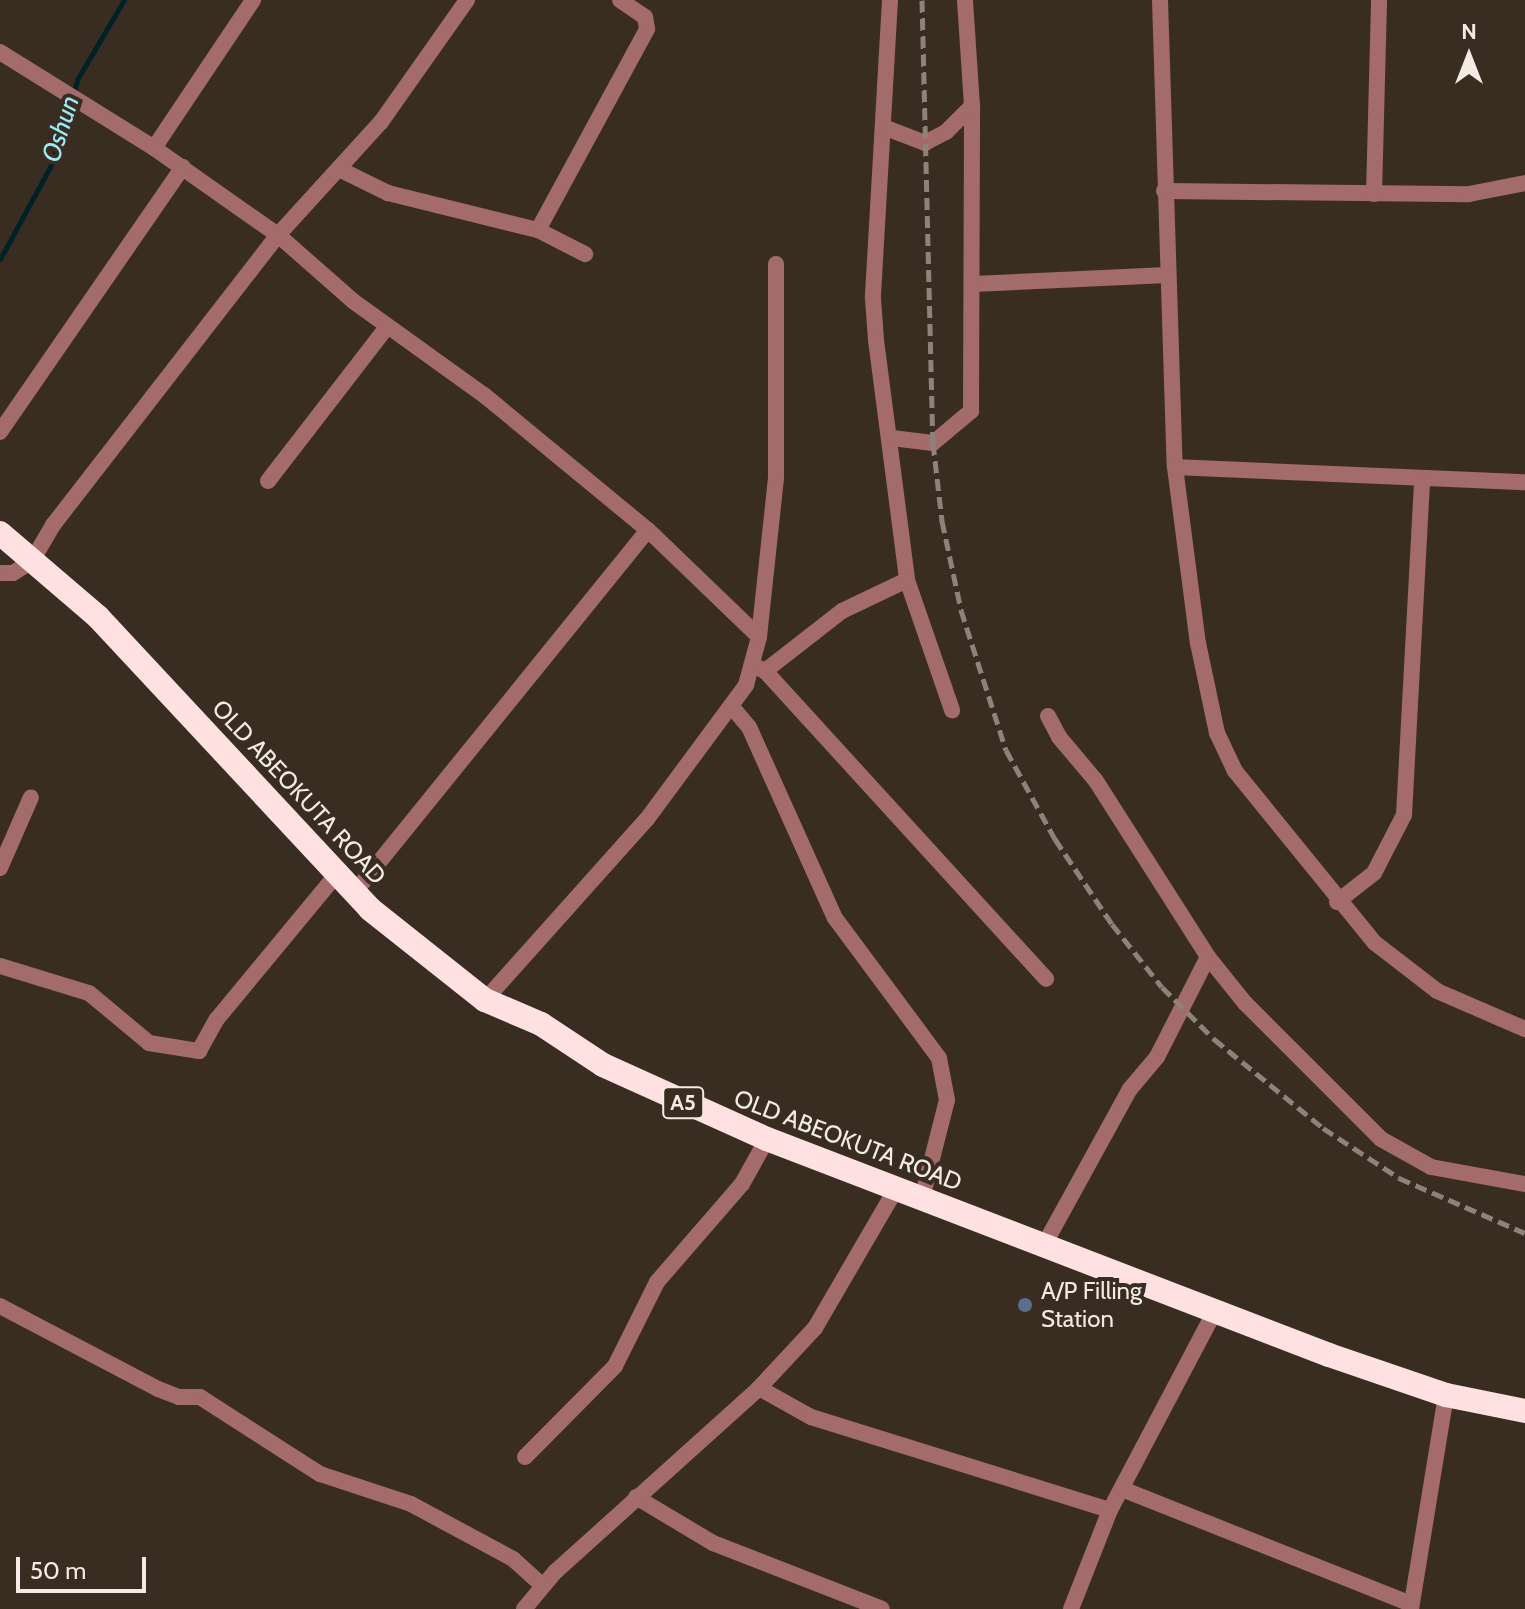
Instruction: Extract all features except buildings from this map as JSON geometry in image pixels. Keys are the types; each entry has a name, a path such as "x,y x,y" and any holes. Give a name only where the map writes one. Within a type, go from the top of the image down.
{"highway":[{"name":"OLD ABEOKUTA ROAD","path":"0,533 98,617 354,893 418,951 485,1000 541,1024 603,1065 767,1139 1214,1313 1446,1395 1525,1411"}],"street":[{"path":"154,148 253,0"},
{"path":"0,573 13,573 32,561 53,525 278,235 381,122 467,0"},
{"path":"538,230 647,29 645,17 620,0"},
{"path":"890,0 886,128 873,299 907,580 952,710"},
{"path":"892,438 933,443 971,411 974,284 972,106 965,0"},
{"path":"1160,0 1175,467 1198,643 1223,750 1337,902 1411,974 1479,1012 1525,1029"},
{"path":"1374,194 1379,0"},
{"path":"0,52 183,167 278,235 387,327 484,395 648,530 759,637"},
{"path":"886,128 925,143 946,132 972,106"},
{"path":"0,432 183,167"},
{"path":"339,169 388,193 538,230 585,254"},
{"path":"1164,191 1469,194 1525,183"},
{"path":"776,264 776,478 759,637 759,668 1046,979"},
{"path":"974,284 1167,275"},
{"path":"268,481 387,327"},
{"path":"1175,467 1422,480 1525,482"},
{"path":"1337,902 1374,873 1404,815 1422,480"},
{"path":"354,893 648,530"},
{"path":"485,1000 647,819 759,668 842,611 907,580"},
{"path":"732,707 749,727 835,918 939,1058 947,1100 922,1198"},
{"path":"1048,716 1059,737 1096,781 1208,957 1245,1003 1381,1139 1431,1167 1525,1184"},
{"path":"0,868 31,797"},
{"path":"0,966 89,993 149,1043 199,1051 217,1019 337,874"},
{"path":"1043,1247 1130,1089 1157,1057 1208,957"},
{"path":"525,1457 615,1366 657,1282 742,1184 767,1139"},
{"path":"524,1609 542,1585 759,1388 827,1311 896,1189"},
{"path":"0,1306 158,1389 179,1397 200,1397 320,1474 411,1504 513,1559 542,1585"},
{"path":"1071,1609 1110,1510 1214,1313"},
{"path":"759,1388 811,1417 1110,1510"},
{"path":"1122,1489 1411,1606 1446,1395"},
{"path":"636,1497 713,1543 882,1609"},
{"path":"1374,1609 1384,1593"}],"waterway":[{"name":"Oshun","path":"0,259 51,165 78,78 124,0"}],"railway":[{"path":"922,0 933,443 942,521 961,610 1006,750 1055,839 1112,924 1162,987 1214,1039 1323,1128 1399,1178 1525,1233"}],"place":[{"name":"A/P Filling Station","path":"1025,1305"}]}
